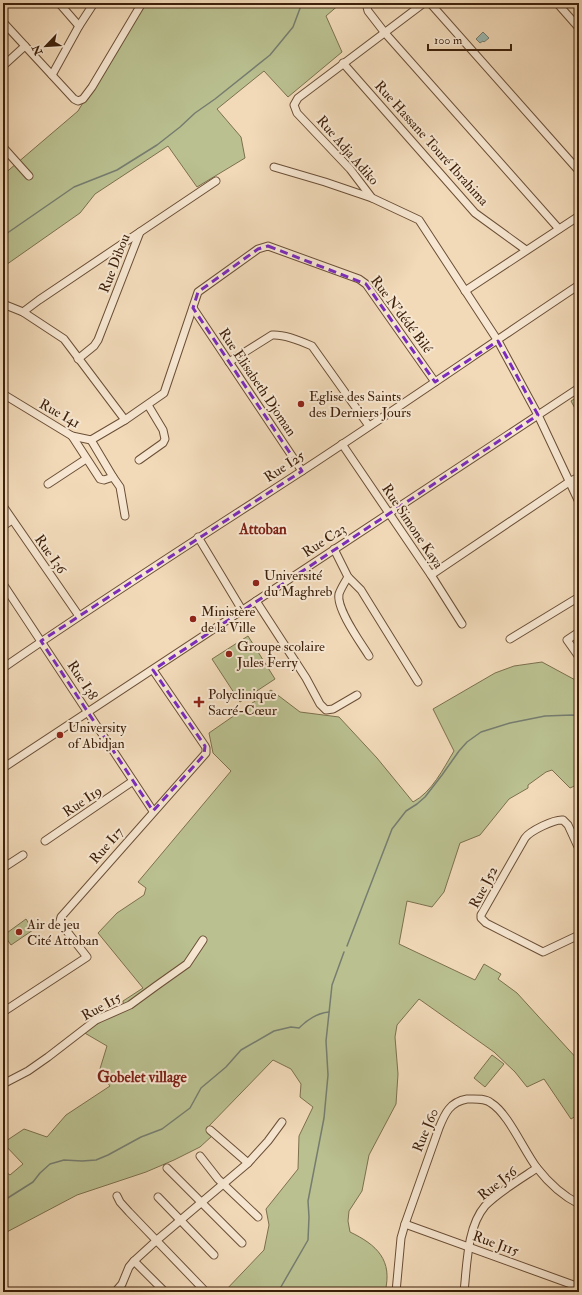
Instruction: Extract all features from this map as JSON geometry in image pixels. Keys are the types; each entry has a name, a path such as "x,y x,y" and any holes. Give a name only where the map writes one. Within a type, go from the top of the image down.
{"street":[{"path":"59,3 79,26"},
{"path":"52,75 79,26 94,3"},
{"path":"3,22 74,99 78,101 83,99 92,87 142,3"},
{"path":"366,3 368,11 385,33 559,229"},
{"name":"Rue Adja Adiko","path":"424,3 298,98 294,105 297,113 350,169 372,198 419,220 498,340 538,415 579,502"},
{"path":"430,3 579,171"},
{"path":"557,3 579,28"},
{"path":"3,66 25,46"},
{"name":"Rue Hassane Touré Ibrahima","path":"343,63 475,213 526,250"},
{"path":"3,147 29,176"},
{"path":"274,167 326,182 372,198"},
{"name":"Rue Dibou","path":"78,358 94,346 98,340 140,232 216,181"},
{"path":"465,291 579,216"},
{"path":"23,312 140,232"},
{"name":"Rue N'dédé Bilé","path":"148,405 164,393 198,292 258,249 268,246 359,279 366,284 436,382"},
{"name":"Rue I25","path":"3,668 198,537 302,471 436,382 579,285"},
{"path":"3,304 23,312 64,340 125,420"},
{"name":"Rue Elisabeth Djoman","path":"193,308 302,471"},
{"path":"229,362 272,335 278,335 308,344 312,346 369,426"},
{"name":"Rue C23","path":"3,768 579,388"},
{"name":"Rue I41","path":"3,394 72,436 91,440 148,405"},
{"path":"139,460 163,443 165,439 163,430 148,405"},
{"path":"72,436 100,479 104,480 113,477"},
{"path":"91,440 120,487 125,516"},
{"name":"Rue Simone Kaya","path":"342,444 431,575 462,624"},
{"path":"48,484 86,458"},
{"path":"431,575 569,482 579,477"},
{"name":"Rue I36","path":"3,506 79,616"},
{"path":"3,526 12,520"},
{"path":"198,537 242,610"},
{"path":"334,549 348,577 361,590 418,682"},
{"path":"348,577 339,595 339,602 348,623 369,656"},
{"name":"Rue I38","path":"3,584 153,811"},
{"path":"510,639 579,597"},
{"path":"256,601 324,708 333,710 357,695"},
{"path":"579,632 567,640 579,657"},
{"name":"Rue I17","path":"3,1012 87,957 62,925 60,921 61,917 204,755 206,750 205,746 153,670"},
{"name":"Rue I19","path":"45,841 133,781"},
{"name":"Rue J52","path":"579,849 568,825 563,820 557,820 530,832 525,838 481,915 481,918 486,923 542,952 579,935"},
{"path":"3,868 23,855"},
{"name":"Rue I15","path":"3,1084 28,1071 96,1020 130,1005 187,964 203,940"},
{"name":"Rue J60","path":"396,1292 401,1238 405,1224 445,1112 456,1103 474,1099 491,1102 506,1118 537,1168 555,1186 579,1204"},
{"path":"115,1292 122,1284 134,1261 248,1163 282,1122"},
{"path":"210,1130 248,1163"},
{"path":"200,1156 224,1184 258,1217"},
{"path":"167,1168 242,1243"},
{"name":"Rue J56","path":"464,1292 469,1246 479,1214 486,1206 537,1168"},
{"path":"117,1196 129,1212 206,1292"},
{"path":"158,1197 214,1256"},
{"name":"Rue J115","path":"405,1224 579,1287"},
{"path":"134,1261 165,1292"}],"highlighted area":[{"path":"268,246 366,284 435,382 498,341 538,415 153,670 205,746 204,755 153,811 41,641 302,471 193,308 198,292 258,249"}],"green space":[{"path":"143,3 341,3 326,16 342,52 288,97 264,71 217,109 241,137 245,158 197,187 168,146 95,194 80,213 3,267 3,175 78,111"},
{"path":"579,396 579,416 571,401"},
{"path":"248,636 275,679 240,702 212,659"},
{"path":"542,662 579,682 579,784 570,788 552,770 546,772 528,785 528,788 509,799 480,835 460,843 444,892 432,907 407,901 399,944 475,980 484,964 501,974 498,979 517,993 579,1061 579,1114 571,1119 544,1079 527,1087 515,1072 494,1052 419,999 397,1025 395,1037 398,1074 396,1104 369,1155 362,1191 349,1211 348,1221 350,1232 368,1242 375,1248 385,1262 387,1281 385,1292 224,1292 264,1250 269,1225 266,1209 298,1169 299,1136 313,1107 300,1097 301,1084 291,1069 273,1060 207,1128 212,1136 200,1147 146,1172 77,1195 3,1234 3,1170 10,1175 23,1164 3,1143 24,1129 47,1137 66,1115 110,1086 99,1072 107,1046 83,1032 124,1009 123,1001 143,988 98,933 117,913 144,895 146,888 138,882 231,771 213,753 209,733 271,690 300,712 339,717 377,758 413,802 420,798 431,786 454,751 433,709 495,673 514,666"},
{"name":"Air de jeu Cité Attoban","path":"26,919 33,930 11,945 4,935"},
{"path":"492,1055 504,1064 485,1087 474,1078"}],"water":[{"path":"483,32 489,38 480,43 476,39"}],"waterway":[{"path":"3,236 74,187 117,170 157,145 195,113 270,55 293,27 302,3"},
{"path":"347,946 392,829 406,811 425,797 467,742 481,732 510,723 545,716 579,716"},
{"path":"278,1292 308,1240 308,1201 324,1118 328,1075 326,1041 332,985 344,952"},
{"path":"3,1201 33,1182 50,1164 64,1160 96,1160 141,1137 162,1129 190,1108 201,1088 226,1067 241,1050 274,1031 291,1027 299,1028 313,1017 329,1012"}],"place":[{"name":"Eglise des Saints des Derniers Jours","path":"301,404"},
{"name":"Université du Maghreb","path":"256,583"},
{"name":"Ministère de la Ville","path":"193,619"},
{"name":"Groupe scolaire Jules Ferry","path":"229,654"},
{"name":"Polyclinique Sacré-Cœur","path":"199,702"},
{"name":"University of Abidjan","path":"60,735"},
{"name":"Air de jeu Cité Attoban","path":"19,932"}],"district":[{"name":"Attoban","path":"263,529"},
{"name":"Gobelet village","path":"142,1077"}]}
